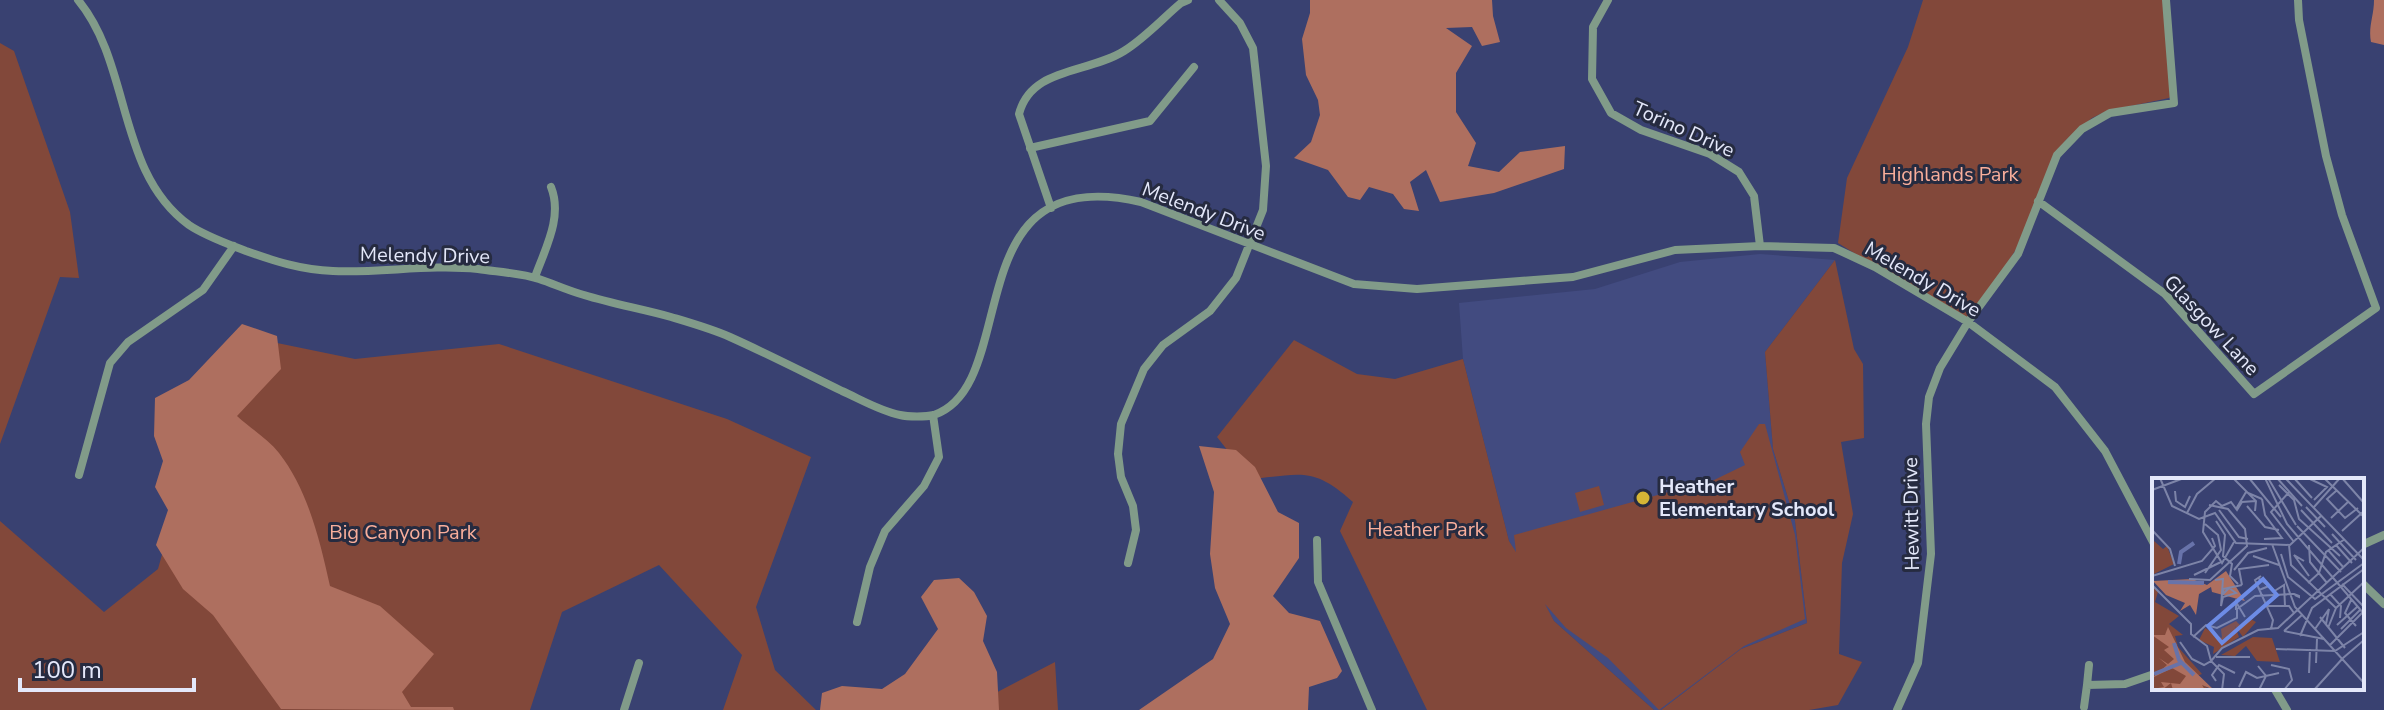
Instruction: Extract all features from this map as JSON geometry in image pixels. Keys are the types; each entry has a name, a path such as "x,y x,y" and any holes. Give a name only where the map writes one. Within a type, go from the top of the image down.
{"street":[{"name":"Melendy Drive","path":"78,0 99,31 143,165 161,199 190,226 282,264 331,271 473,269 535,277 585,296 673,318 727,336 901,416 933,415 957,399 974,372 1001,274 1016,241 1051,208 1093,196 1141,202 1354,284 1417,289 1559,279 1675,250 1760,246 1834,248 1875,267 1968,322 2055,387 2105,451 2152,540"},
{"path":"1051,208 1019,114 1029,91 1041,81 1106,60 1126,49 1188,0"},
{"path":"1128,563 1136,530 1133,506 1121,477 1118,454 1121,424 1144,369 1163,345 1210,311 1236,278 1263,210 1266,166 1253,48 1240,23 1219,0"},
{"name":"Torino Drive","path":"1608,0 1593,27 1592,79 1611,113 1641,130 1710,154 1739,172 1754,196 1760,246"},
{"name":"Hewitt Drive","path":"1897,710 1918,663 1931,554 1926,424 1929,397 1940,368 1968,322 2018,254 2057,155 2082,129 2110,113 2174,103 2166,0"},
{"name":"Glasgow Lane","path":"2038,201 2165,294 2254,394 2376,308 2342,215 2326,156 2299,20 2298,0"},
{"path":"1030,148 1150,121 1194,67"},
{"path":"535,277 555,222 555,198 551,187"},
{"path":"79,475 110,363 128,342 203,290 234,246"},
{"path":"857,622 870,567 885,531 924,486 939,457 933,415"},
{"path":"2364,544 2384,535"},
{"path":"1317,540 1318,582 1372,710"},
{"path":"2364,585 2384,604"},
{"path":"624,710 639,663"},
{"path":"2084,707 2089,665"},
{"path":"2087,685 2125,684 2152,675"},
{"path":"2275,690 2287,710"}],"shaded area":[{"path":"1310,0 1492,0 1500,42 1482,46 1472,27 1446,28 1472,46 1456,73 1456,112 1476,143 1468,166 1499,172 1520,152 1565,146 1564,169 1494,193 1440,202 1426,170 1410,182 1419,211 1404,209 1393,194 1369,187 1360,200 1348,197 1328,170 1294,158 1311,142 1320,115 1318,100 1306,75 1302,39 1310,13"},
{"path":"2374,0 2384,0 2384,45 2371,42"},
{"name":"Heather Elementary School","path":"1760,254 1835,260 1765,352 1773,449 1795,521 1807,623 1741,649 1661,710 1654,710 1554,621 1509,541 1463,359 1459,303 1595,289 1680,262"},
{"path":"242,324 277,336 281,369 237,416 275,448 298,483 317,534 330,586 380,606 434,654 402,692 411,707 453,707 454,710 281,709 213,615 183,589 156,545 168,510 155,487 163,461 154,436 155,398 189,380"},
{"path":"1199,446 1236,450 1255,467 1278,512 1299,523 1299,558 1273,596 1289,613 1320,621 1342,671 1337,678 1309,687 1308,710 1139,710 1213,659 1230,624 1215,588 1210,554 1214,492"},
{"path":"959,578 974,592 987,616 983,641 997,672 999,710 820,710 822,693 842,686 882,689 905,674 938,629 921,597 934,580"}],"green space":[{"name":"Highlands Park","path":"1923,0 2166,0 2173,94 2169,98 2107,111 2092,118 2065,141 2023,238 1969,325 1838,243 1847,178 1908,47"},
{"path":"0,43 14,51 70,212 79,278 60,277 0,444"},
{"path":"1835,260 1854,349 1863,364 1864,438 1841,442 1853,514 1842,563 1839,654 1862,662 1838,705 1809,710 1661,710 1741,649 1807,623 1795,521 1773,449 1765,352"},
{"name":"Big Canyon Park","path":"253,338 355,359 499,344 727,419 811,457 756,607 775,670 816,710 723,710 742,655 659,565 562,612 530,710 0,710 0,521 104,612 158,569 192,446"},
{"name":"Heather Park","path":"1294,340 1357,374 1395,379 1463,359 1509,541 1516,552 1514,535 1672,491 1681,496 1745,465 1740,452 1759,424 1765,424 1795,535 1805,619 1744,646 1659,710 1608,658 1566,628 1545,604 1554,621 1654,710 1427,710 1340,531 1353,502 1316,477 1294,475 1250,479 1217,437"},
{"path":"1599,486 1604,505 1580,512 1575,493"},
{"path":"1055,662 1058,710 963,710"}],"place":[{"name":"Heather Elementary School","path":"1643,498"}]}
